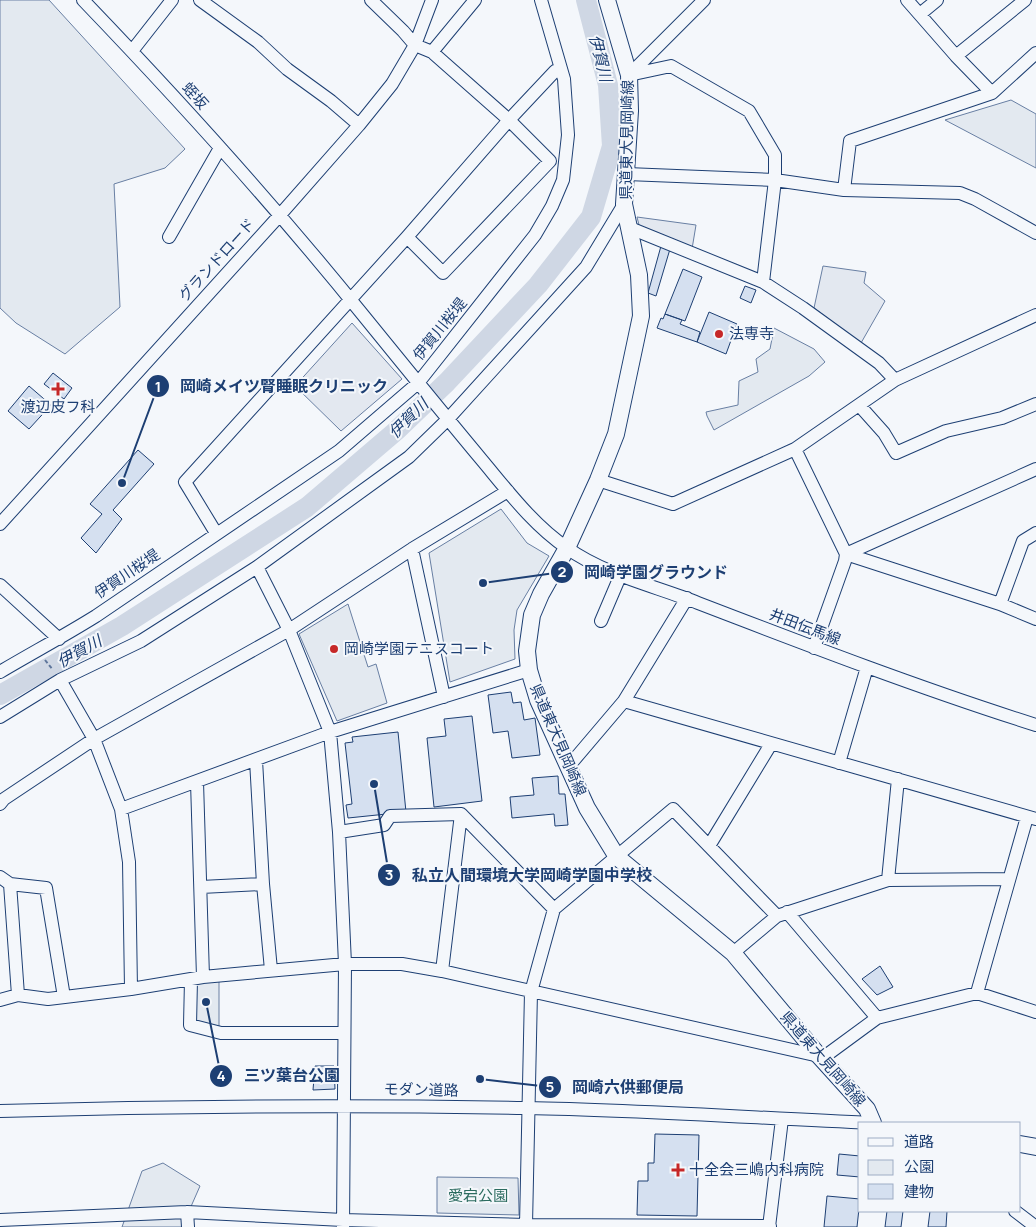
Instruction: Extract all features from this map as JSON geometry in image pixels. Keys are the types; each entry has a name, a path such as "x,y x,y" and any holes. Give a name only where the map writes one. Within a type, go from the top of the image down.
{"main road":[{"name":"県道東大見岡崎線","path":"606,0 629,75 630,111 624,204 639,275 641,316 616,434 598,480 567,548 532,616 527,651 529,670 538,700 587,808 617,857 732,953 819,1056 867,1109 873,1122"},
{"path":"1021,1144 1036,1147"}],"street":[{"name":"蛭坂","path":"83,0 220,148 350,299 418,382"},
{"path":"132,51 172,0"},
{"path":"200,0 258,42 287,69 331,101 359,125"},
{"path":"371,0 415,45 432,52 508,120 550,161 443,274 406,237"},
{"name":"グランドロード","path":"0,524 359,125 392,84 415,45 432,0"},
{"path":"432,52 476,0"},
{"name":"伊賀川桜堤","path":"38,649 59,639 339,451 418,382 535,235 552,206 563,180 568,135 564,79 541,0"},
{"path":"629,75 704,0"},
{"path":"907,0 956,56 992,93"},
{"path":"920,14 937,0"},
{"path":"956,56 1025,0"},
{"path":"844,190 850,141 992,93 1036,54"},
{"path":"629,75 671,66 749,111 775,155 763,282"},
{"path":"216,533 185,482 406,237 508,120 555,71"},
{"path":"169,237 220,148"},
{"path":"627,174 774,180 844,190 960,193 976,199 1036,233"},
{"path":"0,716 60,680 141,641 257,567 409,457 448,419 586,267 624,204"},
{"path":"630,228 763,282 804,308 879,363 895,380"},
{"path":"598,480 673,504 795,449 895,380 1036,315"},
{"name":"井田伝馬線","path":"418,382 508,491 541,526 567,548 592,562 814,648 956,700 1036,725"},
{"path":"858,405 884,433 896,453 946,431 1002,418 1036,404"},
{"path":"795,449 846,554 814,648"},
{"path":"846,554 1036,469"},
{"path":"0,804 4,799 94,739 289,630 412,549 508,491"},
{"path":"1000,604 1023,541 1036,533"},
{"path":"412,549 444,697"},
{"path":"846,554 1000,604 1036,619"},
{"path":"257,567 289,630 330,732 339,832 345,964 343,1223"},
{"path":"601,621 621,574"},
{"path":"0,585 59,639"},
{"path":"568,767 624,701 687,598"},
{"path":"0,672 38,649"},
{"path":"839,763 867,667"},
{"path":"121,809 330,732 529,670"},
{"path":"60,680 94,739 121,809 129,862 131,989"},
{"path":"624,701 1032,818 1009,879 977,994"},
{"path":"709,846 771,744"},
{"path":"256,760 263,884 271,970"},
{"path":"888,880 898,779"},
{"path":"197,782 201,887 197,978 190,1025 221,1033 344,1033"},
{"path":"526,1225 531,992 554,909 674,809 709,846 782,914 876,1018"},
{"path":"339,832 384,825 390,816 461,814 554,909"},
{"path":"442,971 461,814"},
{"path":"732,953 782,914 888,880 1009,879"},
{"path":"18,995 5,881 46,888 64,997"},
{"path":"201,887 263,884"},
{"path":"0,1000 18,995 48,999 131,989 197,978 271,970 345,964 402,964 442,971 819,1056 828,1054 876,1018 977,994 1036,1012"},
{"name":"モダン道路","path":"0,1111 180,1106 529,1108 858,1122"},
{"path":"0,1220 187,1212 343,1223 770,1227 782,1119"},
{"path":"187,1212 188,1227"},
{"path":"1016,1212 1036,1227"}],"path":[{"path":"38,649 60,680"}],"green space":[{"path":"0,0 49,0 185,149 165,168 114,184 120,307 65,354 16,323 0,308"},
{"path":"1011,100 1036,114 1036,168 945,120"},
{"path":"774,328 814,349 825,362 809,376 714,430 706,412 738,405 739,381 758,372 756,359 770,349"},
{"path":"501,509 527,543 549,556 517,610 514,630 515,659 450,682 429,553"},
{"name":"岡崎学園テニスコート","path":"348,604 368,667 376,664 387,703 337,721 299,634"},
{"path":"219,978 219,1028 192,1021 193,982"},
{"path":"163,1163 200,1186 182,1227 122,1227 142,1171"},
{"name":"愛宕公園","path":"437,1177 518,1178 519,1215 437,1213"}],"shaded area":[{"path":"637,217 696,225 692,249 640,229"},
{"path":"823,266 866,272 864,283 885,301 861,343 814,308"},
{"path":"352,323 402,379 341,431 295,386"}],"building":[{"path":"661,246 670,249 656,296 648,293"},
{"path":"683,269 702,277 685,321 665,314"},
{"path":"745,286 756,290 751,303 740,298"},
{"path":"709,312 737,324 726,354 697,342"},
{"path":"665,314 682,320 680,324 700,332 697,342 657,328"},
{"path":"53,373 72,388 64,399 44,384"},
{"path":"29,386 51,405 29,429 8,411"},
{"path":"138,450 154,464 113,510 122,519 96,553 81,538 102,514 90,504"},
{"path":"511,692 513,703 521,702 524,720 535,718 540,755 512,758 508,731 493,733 488,695"},
{"path":"472,716 482,801 434,807 427,738 446,736 444,719"},
{"path":"398,732 406,812 348,818 346,805 352,804 345,743 353,742 352,737"},
{"path":"558,776 559,794 565,794 568,825 555,826 554,814 512,818 510,797 534,795 532,778"},
{"path":"880,966 893,987 877,995 862,979"},
{"path":"315,1066 334,1066 335,1089 313,1090"},
{"path":"655,1134 699,1135 697,1216 637,1215 638,1181 648,1181 648,1163 654,1163"},
{"path":"839,1154 858,1156 858,1177 837,1175"},
{"path":"827,1196 858,1199 857,1227 824,1227"},
{"path":"887,1212 903,1212 901,1227 885,1227"},
{"path":"930,1212 947,1212 946,1227 928,1227"}],"waterway":[{"name":"伊賀川","path":"0,695 122,626 307,507 396,431 447,382 538,285 591,217 612,146 608,85 586,0"}],"place":[{"name":"法専寺","path":"719,334"},
{"name":"渡辺皮フ科","path":"58,389"},
{"name":"岡崎メイツ腎睡眠クリニック","path":"122,483"},
{"name":"岡崎学園グラウンド","path":"483,583"},
{"name":"岡崎学園テニスコート","path":"334,649"},
{"name":"私立人間環境大学岡崎学園中学校","path":"374,784"},
{"name":"三ツ葉台公園","path":"206,1002"},
{"name":"岡崎六供郵便局","path":"480,1079"},
{"name":"十全会三嶋内科病院","path":"678,1170"}]}
